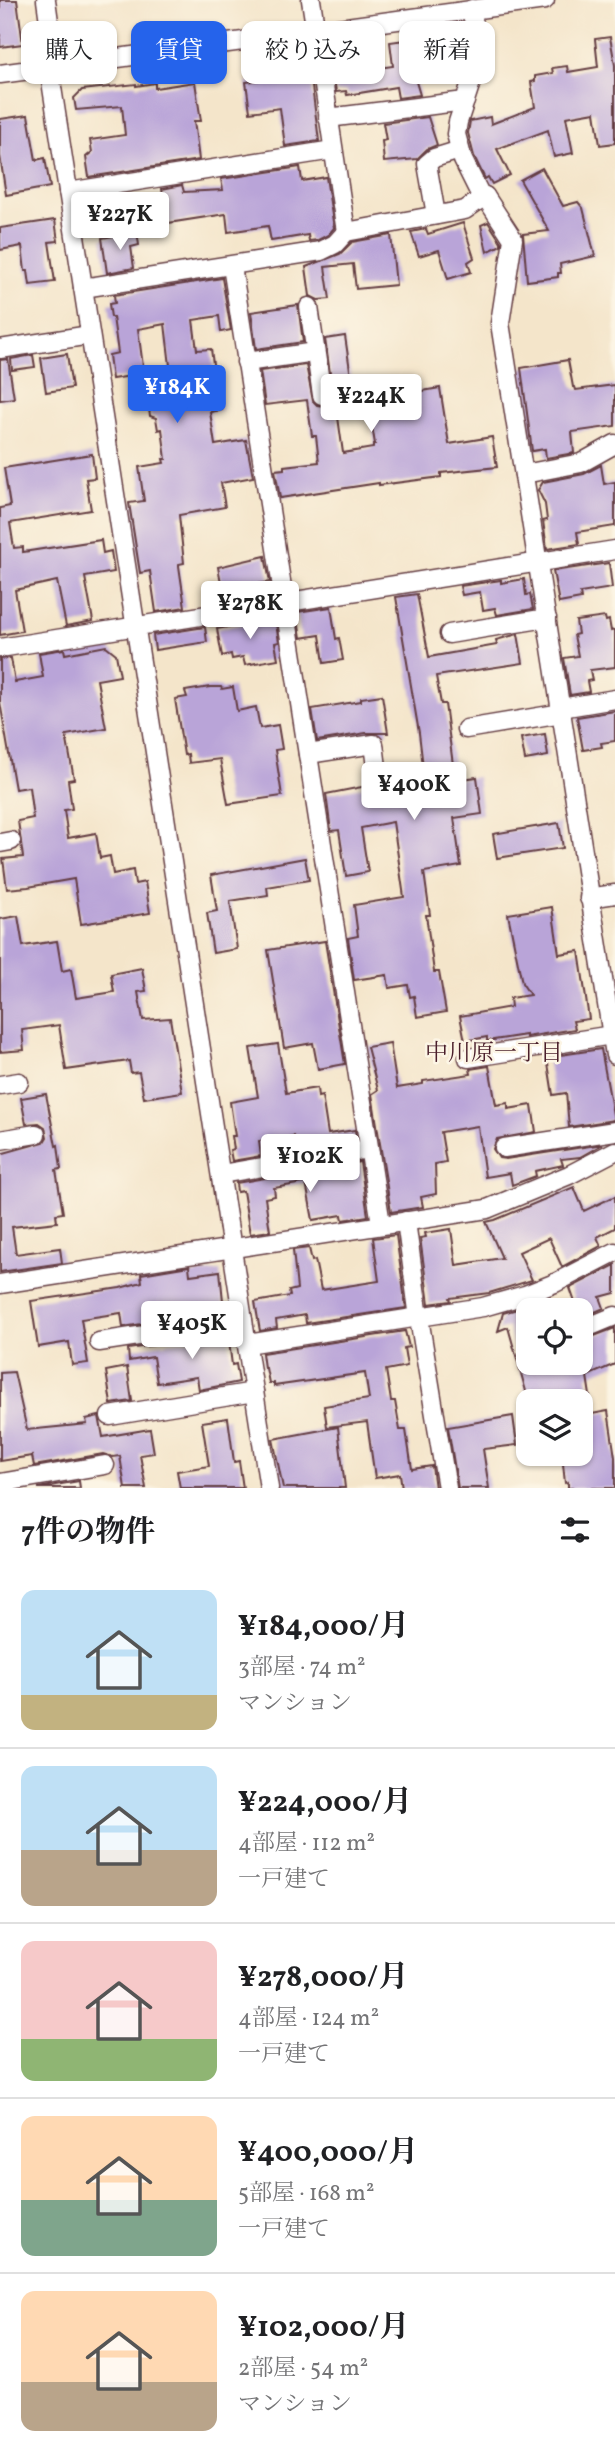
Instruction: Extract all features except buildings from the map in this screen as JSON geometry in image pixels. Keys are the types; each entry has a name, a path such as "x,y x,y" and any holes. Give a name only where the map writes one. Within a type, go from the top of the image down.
{"street":[{"path":"46,0 49,21"},
{"path":"311,0 313,21"},
{"path":"372,21 469,6 545,0"},
{"path":"469,6 478,61 456,134 460,150 480,194 485,197 513,239 500,323 615,1055"},
{"path":"117,58 241,40"},
{"path":"0,74 21,71"},
{"path":"51,84 268,1488"},
{"path":"83,288 321,251 342,238 346,232 323,84"},
{"path":"328,118 465,101"},
{"path":"68,192 334,150"},
{"path":"436,215 427,164 433,159 460,150"},
{"path":"346,232 465,210 485,197"},
{"path":"232,266 381,1224"},
{"path":"309,307 321,395"},
{"path":"0,349 90,335"},
{"path":"246,362 315,352"},
{"path":"524,474 581,463 615,444"},
{"path":"0,648 615,550"},
{"path":"449,634 548,618"},
{"path":"466,729 615,699"},
{"path":"308,754 374,744 379,775"},
{"path":"590,898 615,894"},
{"path":"468,1058 612,1035"},
{"path":"0,1085 19,1082"},
{"path":"504,1148 615,1130"},
{"path":"0,1140 36,1134"},
{"path":"221,1174 369,1149"},
{"path":"0,1284 488,1209 569,1175 615,1151"},
{"path":"406,1221 447,1488"},
{"path":"247,1344 454,1313 525,1295 555,1283 615,1252"},
{"path":"593,1325 615,1316"},
{"path":"99,1342 243,1320"},
{"path":"110,1416 254,1392"},
{"path":"0,1483 104,1465"}],"district":[{"name":"中川原一丁目","path":"494,1054"}]}
